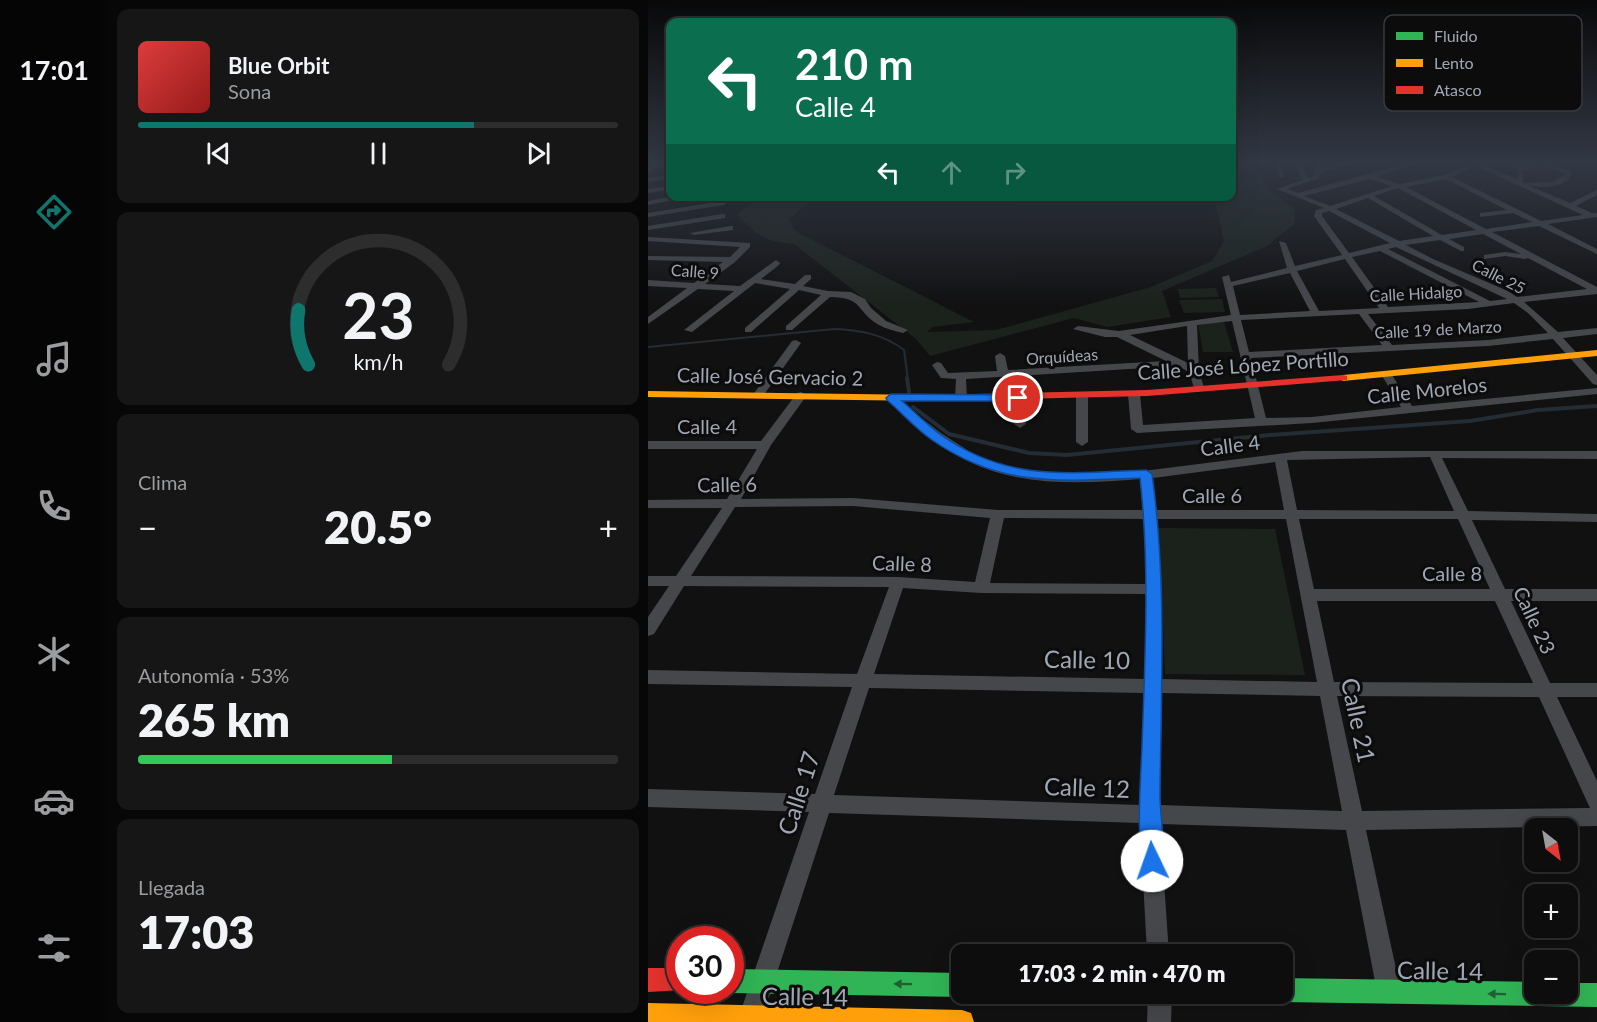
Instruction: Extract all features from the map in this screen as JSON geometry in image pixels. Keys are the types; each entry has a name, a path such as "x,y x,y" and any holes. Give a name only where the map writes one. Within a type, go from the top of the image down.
{"street":[{"path":"648,215 682,210"},
{"path":"686,210 688,221 695,234 730,228"},
{"path":"720,210 739,243"},
{"path":"1324,210 1317,214 1385,310"},
{"name":"Calle 25","path":"1333,210 1430,261 1496,289 1517,301 1532,311 1556,335 1597,382"},
{"path":"1391,210 1461,249"},
{"path":"1443,210 1597,291"},
{"path":"1579,210 1595,216"},
{"path":"1483,215 1513,211 1597,252"},
{"path":"648,228 722,216"},
{"path":"1261,421 1227,281 1292,269 1379,247 1595,216"},
{"path":"648,239 747,245 732,260 648,321"},
{"path":"1282,243 1292,269 1316,314"},
{"path":"1379,247 1410,265 1490,304"},
{"path":"1487,256 1497,254 1530,256"},
{"path":"648,258 732,260"},
{"path":"689,330 776,263"},
{"path":"748,330 808,277"},
{"path":"752,280 828,294 855,296 883,323 903,330"},
{"name":"Calle 9","path":"648,283 740,289"},
{"name":"Calle Hidalgo","path":"1119,334 1192,322 1236,318 1490,304 1597,291"},
{"path":"789,328 828,294"},
{"path":"1361,311 1389,347"},
{"path":"1192,322 1194,370 1199,388"},
{"path":"1078,329 1119,334"},
{"name":"Calle 19 de Marzo","path":"1245,355 1488,342 1597,331"},
{"name":"Orquídeas","path":"1119,334 1194,370"},
{"path":"759,394 796,343"},
{"name":"Calle José López Portillo","path":"891,398 1018,398 1134,394 1386,374 1597,352"},
{"path":"1000,356 1003,375"},
{"name":"Orquídeas","path":"937,365 945,376 961,376 1181,363"},
{"path":"1386,374 1408,409"},
{"path":"961,376 961,398"},
{"name":"Calle Morelos","path":"1134,394 1137,429 1312,420 1597,392"},
{"name":"Calle José Gervacio 2","path":"648,394 759,394 891,398"},
{"path":"648,630 678,581 731,504 765,445 801,395"},
{"path":"1082,396 1082,442"},
{"name":"Calle 4","path":"891,398 936,437 987,465 1017,473 1053,477 1146,474 1299,455 1597,455"},
{"path":"1018,398 1020,424"},
{"name":"Calle 4","path":"648,445 765,445"},
{"name":"Calle 23","path":"1435,455 1597,802"},
{"name":"Calle 21","path":"1280,458 1290,514 1329,689 1389,992"},
{"path":"1146,474 1151,514 1154,589 1150,815 1157,944"},
{"name":"Calle 6","path":"648,504 853,502 998,514 1290,514 1597,518"},
{"path":"981,588 998,514"},
{"name":"Calle 8","path":"648,581 898,582 981,588 1154,589"},
{"name":"Calle 17","path":"750,1019 821,802 898,582"},
{"name":"Calle 8","path":"1307,594 1597,595"},
{"name":"Calle 10","path":"648,677 1154,684 1329,689 1597,690"},
{"name":"Calle 12","path":"648,798 1355,821 1597,818"},
{"path":"648,980 666,980"},
{"name":"Calle 14","path":"744,981 951,985"},
{"name":"Calle 14","path":"1293,990 1597,995"},
{"path":"1159,1022 1160,1004"},
{"name":"Calle 14","path":"648,1015 962,1022"}],"shaded area":[{"path":"743,210 800,210 789,219 795,231 974,322 933,327 927,332 996,330 1151,287 1212,261 1224,241 1217,210 1295,210 1294,224 1267,246 1162,291 1171,317 1107,327 1074,318 930,356 916,339 794,244 762,236 737,214"},
{"path":"1216,288 1219,297 1180,298 1178,289"},
{"path":"1222,299 1225,312 1184,313 1179,300"},
{"path":"1224,322 1233,352 1203,352 1198,323"},
{"path":"1159,528 1275,529 1305,675 1165,674"}],"waterway":[{"path":"648,347 834,329 853,330 888,340 904,350 908,380"},
{"path":"907,378 909,392"},
{"path":"913,407 949,434 1029,453 1067,455 1270,435 1470,421 1538,410 1597,406"}],"traffic: fast":[{"path":"744,981 951,985"},
{"path":"1293,990 1597,995"}],"traffic: slow":[{"path":"1343,378 1597,353"},
{"path":"648,394 928,398"},
{"path":"648,1015 962,1022"}],"traffic: jam":[{"path":"928,398 1147,393 1343,378"},
{"path":"648,980 666,980"}],"route":[{"path":"1018,398 891,398 936,437 961,453 987,465 1017,473 1053,477 1146,474 1151,514 1154,589 1150,815 1152,861"}]}
